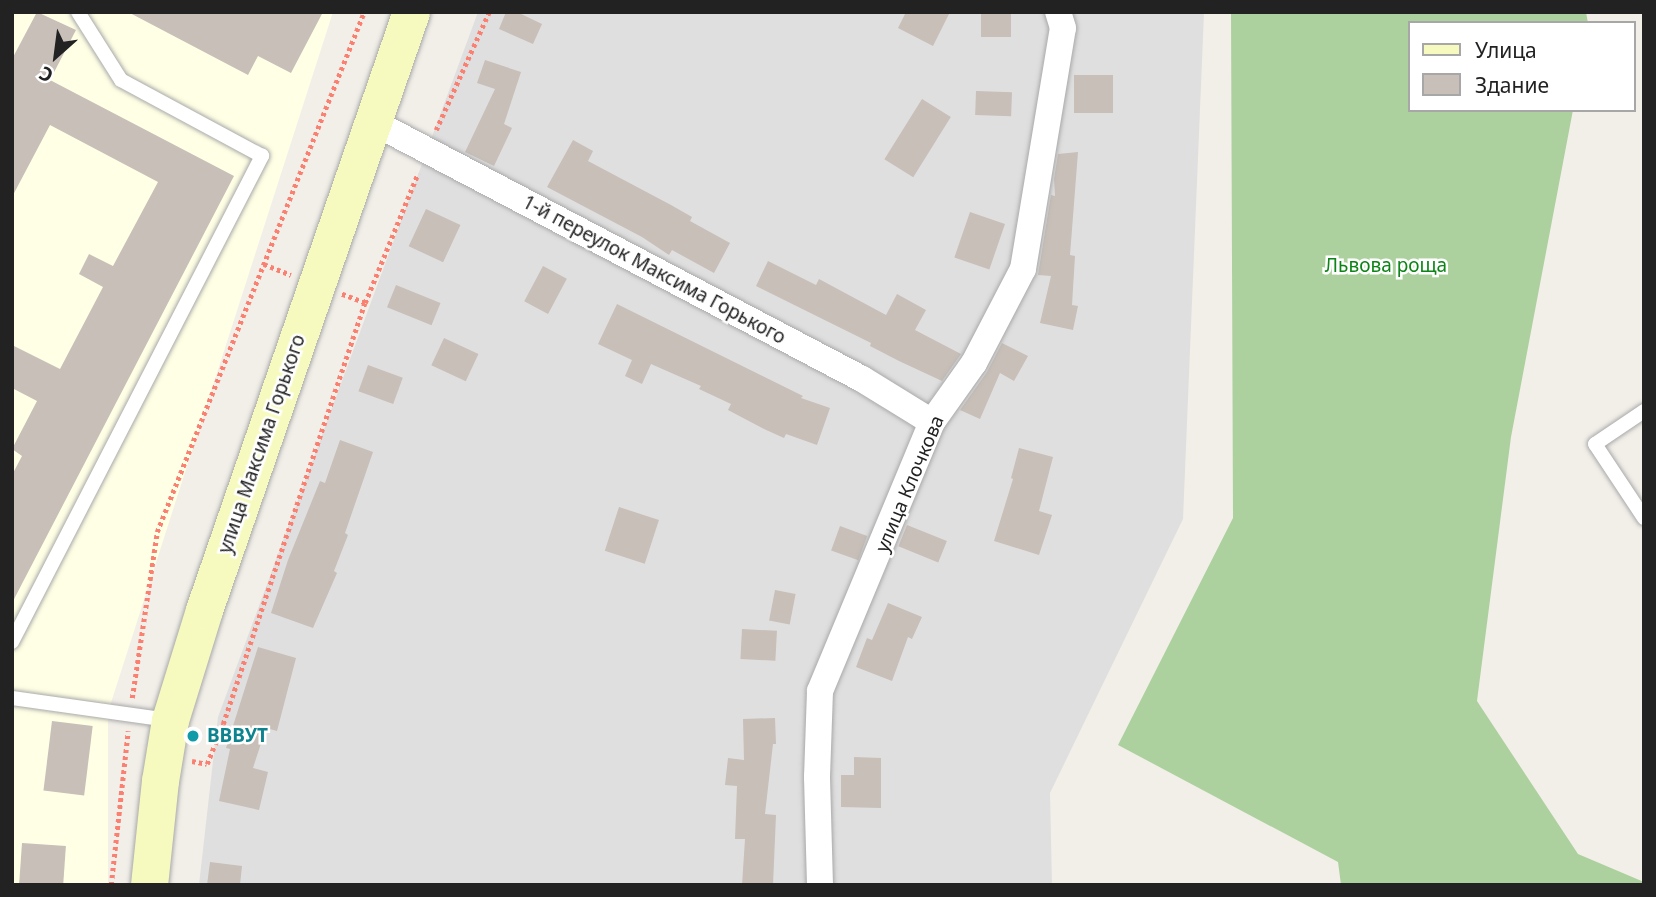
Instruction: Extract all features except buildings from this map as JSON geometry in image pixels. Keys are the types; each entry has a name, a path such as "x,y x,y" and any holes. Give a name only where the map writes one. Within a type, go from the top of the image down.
{"main road":[{"name":"улица Максима Горького","path":"149,885 170,720 204,610 411,12"}],"street":[{"name":"улица Клочкова","path":"820,885 817,777 820,691 932,422 974,363 1023,269 1063,28 1059,12"},
{"name":"1-й переулок Максима Горького","path":"373,122 862,379 932,422"}],"lane":[{"path":"12,642 262,156 121,80 78,12"},
{"path":"1644,411 1595,444 1644,518"},
{"path":"12,698 170,720"}],"path":[{"path":"111,885 129,716 157,532 364,12"},
{"path":"207,764 365,303 263,264"}],"shaded area":[{"path":"12,12 333,12 108,712 108,885 12,885"},
{"path":"478,12 1204,13 1183,519 1050,793 1052,885 199,885 218,717"}],"green space":[{"name":"Львова роща","path":"1231,12 1586,12 1588,21 1408,21 1408,112 1573,112 1511,437 1477,701 1578,854 1644,882 1644,885 1341,885 1338,862 1118,745 1233,518"}],"place":[{"name":"ВВВУТ","path":"193,736"}]}
